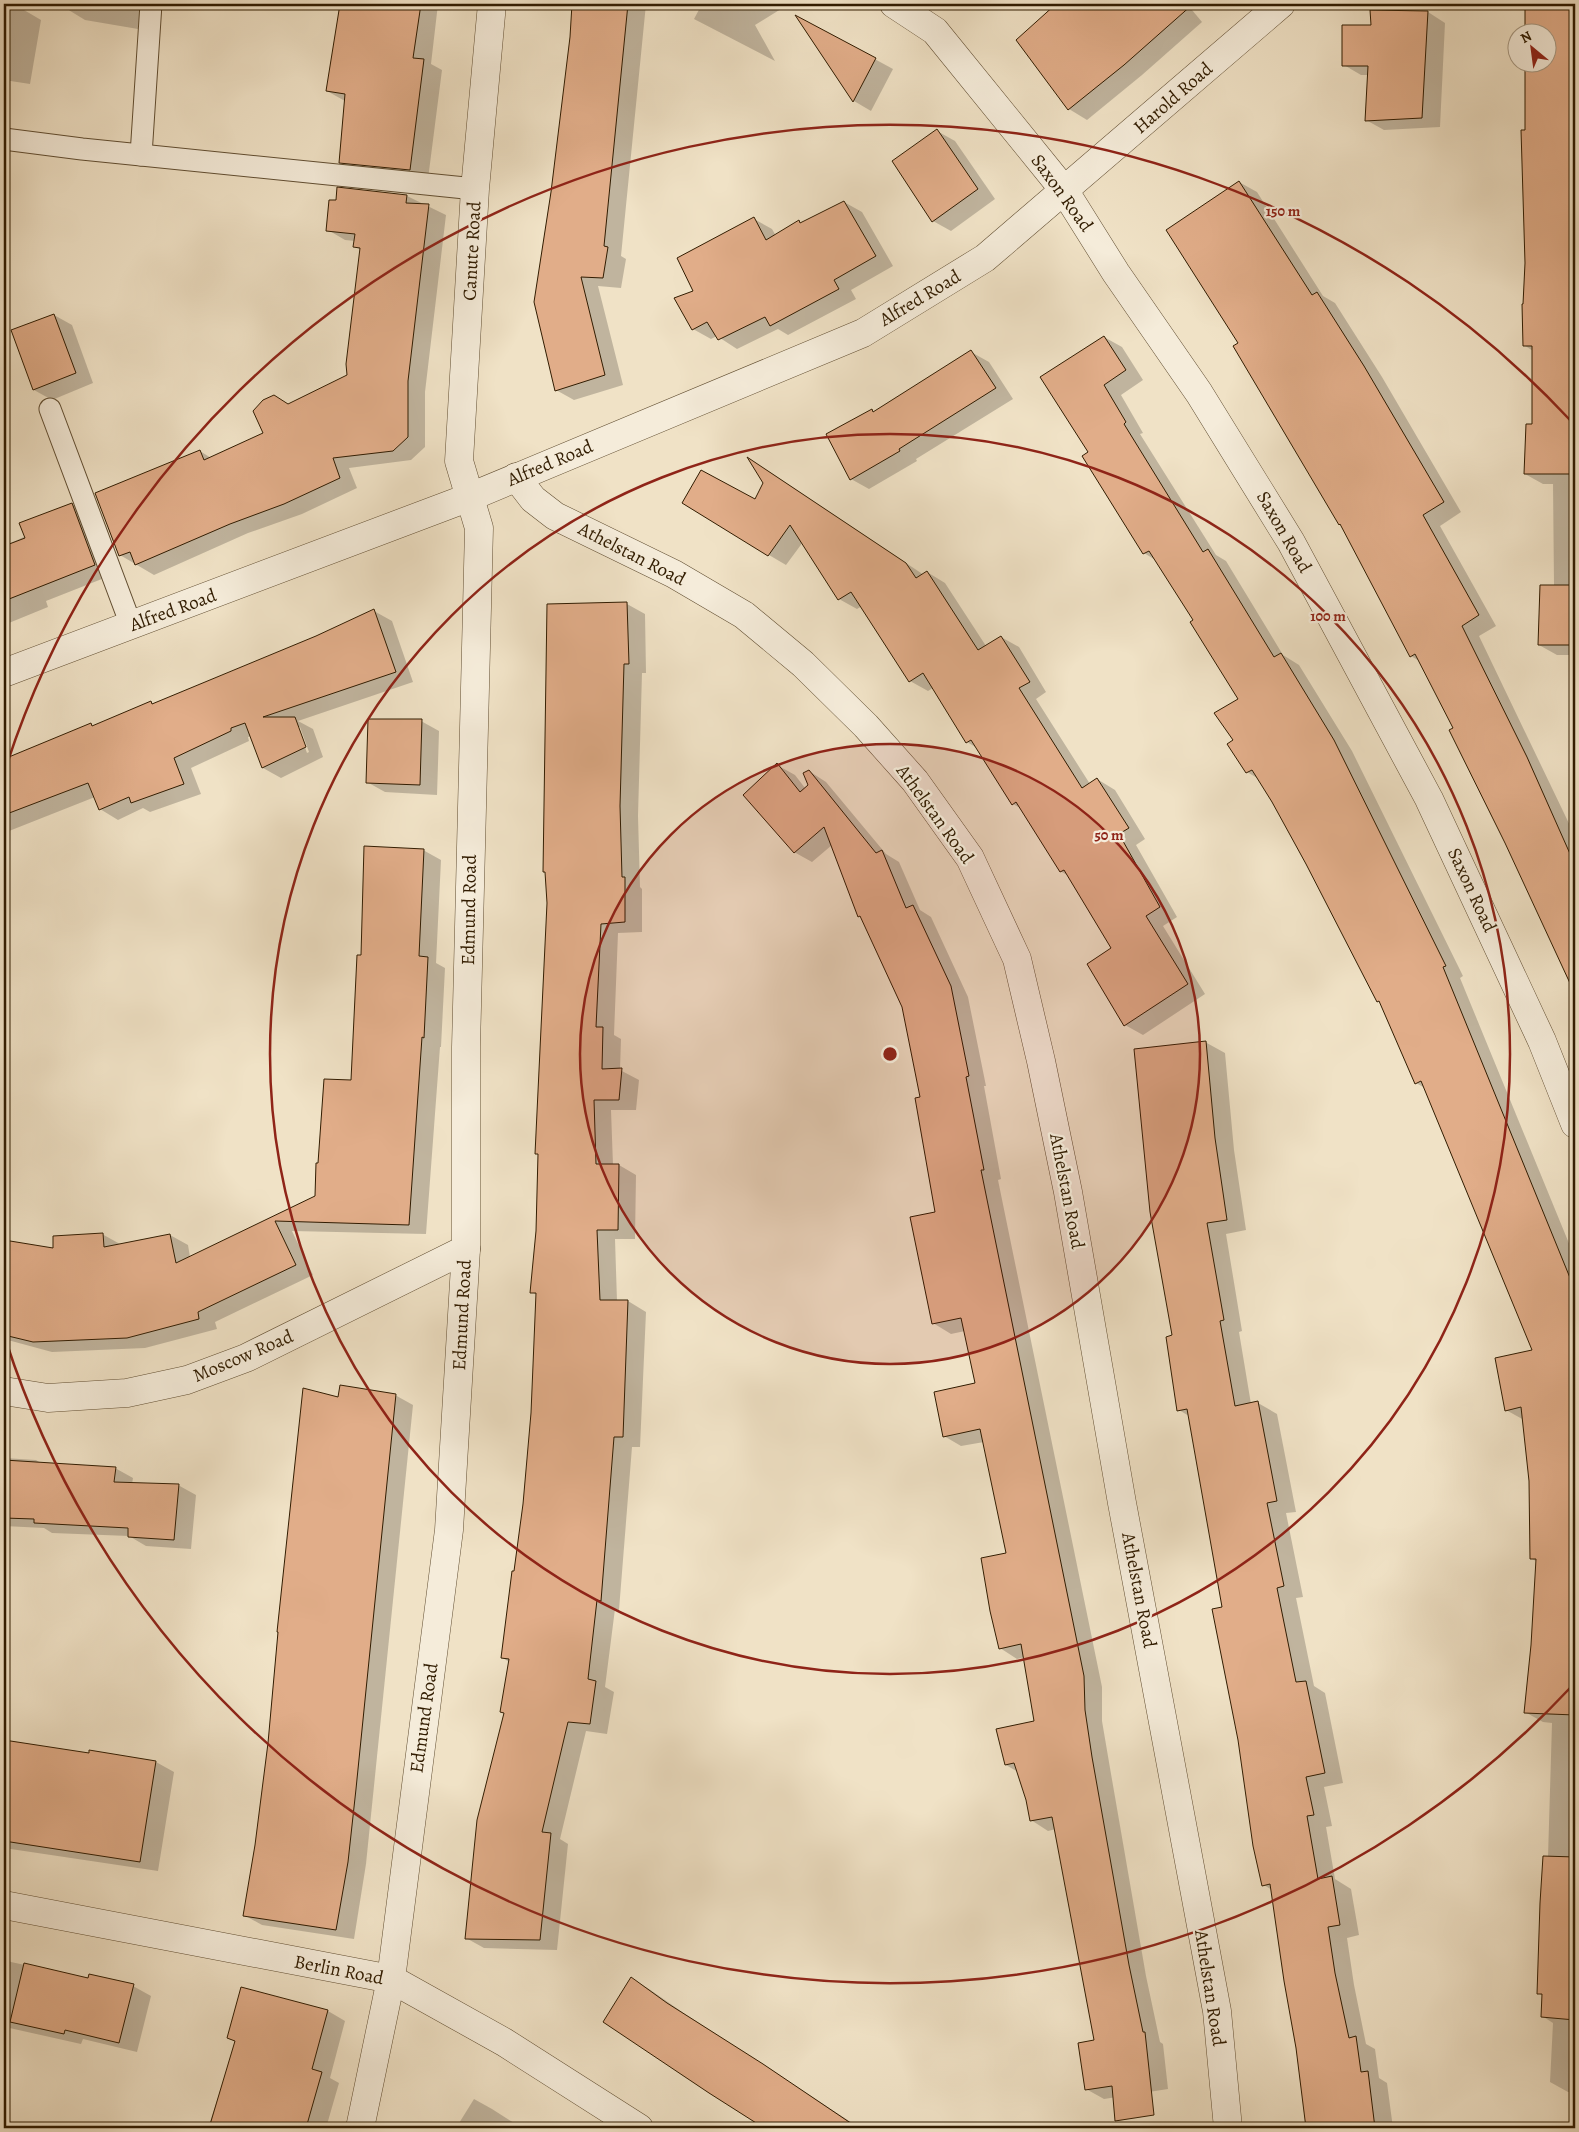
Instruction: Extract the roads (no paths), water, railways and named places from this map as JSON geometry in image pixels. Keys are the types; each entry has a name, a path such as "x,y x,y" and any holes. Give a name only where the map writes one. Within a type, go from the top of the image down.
{"street":[{"name":"Canute Road","path":"470,497 459,461 475,189 492,4"},
{"name":"Saxon Road","path":"894,4 935,31 1064,190 1116,272 1199,392 1291,542 1429,799 1542,1041 1575,1124"},
{"name":"Harold Road","path":"1064,190 1267,8"},
{"name":"Alfred Road","path":"4,673 470,497 863,333 985,258 1064,190"},
{"name":"Athelstan Road","path":"516,478 533,499 555,516 674,574 744,615 803,664 866,726 915,781 970,858 1017,959 1041,1061 1068,1192 1120,1494 1217,2011 1228,2128"},
{"name":"Edmund Road","path":"360,2128 391,1979 449,1530 466,1249 466,1047 479,528 470,497"},
{"name":"Moscow Road","path":"4,1391 48,1398 128,1393 187,1380 246,1358 466,1249"},
{"name":"Berlin Road","path":"4,1905 391,1979 504,2042 639,2128"}],"lane":[{"path":"141,155 152,4"},
{"path":"4,138 141,155 475,189"},
{"path":"50,409 131,625"}]}
